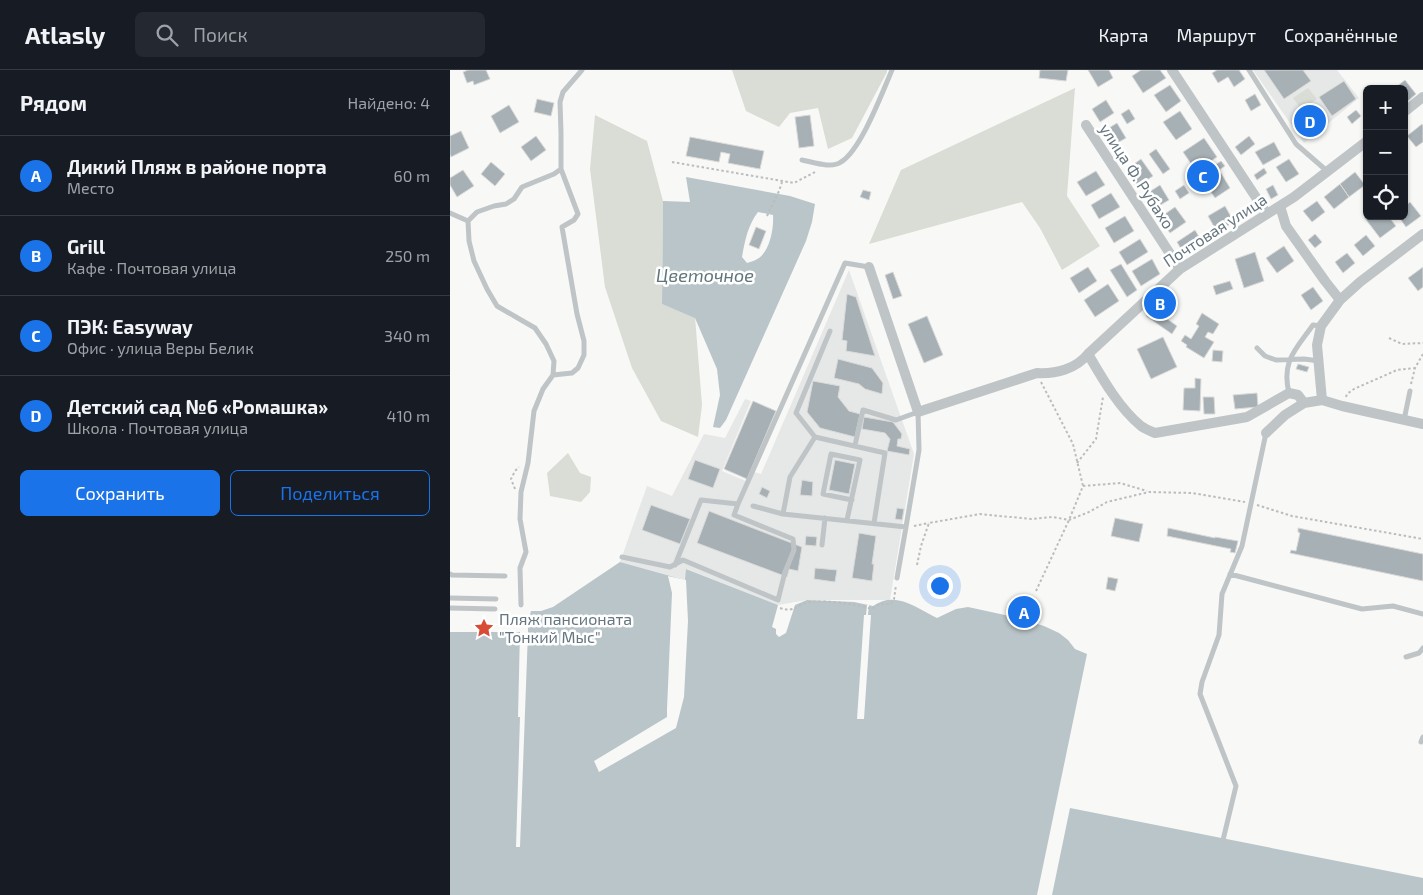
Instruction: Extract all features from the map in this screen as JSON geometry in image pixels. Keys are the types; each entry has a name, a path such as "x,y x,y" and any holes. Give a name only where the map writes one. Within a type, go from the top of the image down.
{"street":[{"path":"1172,70 1266,214"},
{"path":"1408,109 1423,97"},
{"name":"улица Ф. Рубахо","path":"1086,125 1180,269"},
{"name":"Почтовая улица","path":"918,412 1037,373 1051,374 1082,362 1088,354 1180,269 1294,197 1363,144"},
{"path":"1280,206 1286,226 1340,300"},
{"path":"1322,400 1317,345 1321,326 1340,300 1360,282 1423,234"},
{"path":"869,267 918,412"},
{"path":"1088,354 1105,384 1124,408 1142,427 1155,433 1246,417 1289,393 1298,395 1304,403"},
{"path":"1266,433 1285,415 1304,403 1322,400 1423,424"}],"lane":[{"path":"553,376 572,373 578,368 584,355 584,342 577,314 562,227 574,220 578,214 561,169 560,102 564,92 582,70"},
{"path":"802,160 828,165 840,163 852,152 866,129 892,70"},
{"path":"1249,70 1296,144 1327,171"},
{"path":"520,605 520,568 526,552 520,520 520,492 528,463 534,411 543,389 553,376 554,361 546,344 535,328 497,306 474,261 469,241 468,221 477,212 506,204 514,199 522,187 554,174 561,169"},
{"path":"450,213 468,221"},
{"path":"622,557 670,567 683,560 778,600 785,572 794,550 793,539 734,515 844,263 869,267"},
{"path":"1289,393 1286,381 1289,359 1313,325 1321,326"},
{"path":"830,331 796,413 815,437 884,452 874,523"},
{"path":"1257,348 1265,356 1276,360 1304,359 1319,361"},
{"path":"1404,420 1410,391"},
{"path":"855,445 863,410 896,420 918,412 919,450 897,578"},
{"path":"1223,840 1236,786 1200,694 1202,682 1219,635 1222,594 1242,546 1266,433"},
{"path":"782,514 790,477 815,437"},
{"path":"847,520 852,500 860,460 831,454 823,494 852,500"},
{"path":"675,565 701,500 738,504"},
{"path":"753,506 782,514 906,527"},
{"path":"822,545 826,518"},
{"path":"450,574 505,576"},
{"path":"1230,574 1362,609 1393,606 1423,614"},
{"path":"450,598 496,599"},
{"path":"450,608 494,609"},
{"path":"1406,657 1419,652 1423,648"}],"path":[{"path":"672,162 794,183 828,165"},
{"path":"767,216 782,181"},
{"path":"1388,338 1402,344 1423,343"},
{"path":"1410,391 1415,368 1423,354"},
{"path":"1342,406 1347,394 1354,389 1398,370 1415,368"},
{"path":"1036,591 1070,520 1083,486 1073,444 1037,373"},
{"path":"1077,463 1096,439 1105,384"},
{"path":"1083,486 1120,483 1149,492"},
{"path":"906,527 980,514 1030,519 1053,517 1070,520 1107,502 1149,492 1192,493 1251,504 1292,516 1423,539"},
{"path":"918,564 920,546 929,523"},
{"path":"778,600 780,608 788,610 811,602 857,605 872,609 880,604 892,604 897,578"}],"shaded area":[{"path":"732,70 887,70 887,72 852,138 828,149 818,108 790,113 779,127 746,111"},
{"path":"1253,70 1337,70 1359,98 1304,143"},
{"path":"1075,88 1067,196 1100,246 1062,270 1040,228 1022,202 869,244 901,170"},
{"path":"1308,88 1317,99 1302,110 1293,98"},
{"path":"595,115 647,141 663,201 662,304 695,317 702,405 698,437 661,421 632,368 605,287 590,169"},
{"path":"849,270 914,454 890,600 807,600 778,605 687,569 686,580 620,562 647,486 672,496 704,434 725,438 745,399 751,401 722,471 746,481 751,471 761,474"},
{"path":"568,453 580,473 591,477 590,492 581,502 550,496 547,473"}],"water":[{"name":"Цветочное","path":"686,177 790,196 815,204 806,241 726,420 720,428 713,427 720,395 717,369 695,318 662,304 663,201 690,202","holes":["758,212 773,215 772,232 766,250 759,258 747,263 742,257 749,227"]},
{"path":"620,562 685,580 686,569 778,605 772,627 776,629 776,634 779,637 786,633 795,605 807,600 854,602 873,606 889,600 898,600 906,602 937,618 956,609 968,607 1014,617 1044,626 1059,633 1075,649 1087,654 1037,895 450,895 450,632 528,632 531,611 541,611 553,607"},
{"path":"1070,808 1423,878 1423,895 1052,895"}],"pier":[{"path":"668,576 686,580 688,621 684,697 676,728 599,772 594,761 667,717 672,593"},
{"path":"867,605 869,605 868,615 871,615 864,719 857,719 864,615 866,615"},
{"path":"520,631 528,632 520,847 516,847 520,717 518,717"}],"building":[{"path":"468,70 486,70 490,79 474,85 473,81 467,83 463,72"},
{"path":"1040,70 1068,70 1066,81 1039,78"},
{"path":"1088,70 1109,70 1113,78 1098,87"},
{"path":"1141,70 1160,70 1166,78 1143,93 1132,76"},
{"path":"1217,70 1239,70 1245,79 1234,87 1228,77 1218,83 1212,73"},
{"path":"1264,70 1303,70 1311,81 1284,99"},
{"path":"1405,80 1416,94 1408,101 1408,85 1399,85"},
{"path":"1344,81 1356,99 1332,116 1319,97"},
{"path":"1170,85 1181,101 1166,112 1154,95"},
{"path":"1255,94 1261,105 1251,111 1245,100"},
{"path":"537,99 554,103 551,116 534,112"},
{"path":"1106,100 1114,113 1100,122 1092,109"},
{"path":"509,105 519,122 500,133 491,116"},
{"path":"1129,109 1135,119 1127,124 1121,114"},
{"path":"1356,110 1361,116 1352,124 1347,117"},
{"path":"1180,111 1192,129 1176,140 1163,122"},
{"path":"810,115 814,146 799,148 795,117"},
{"path":"1117,123 1126,138 1112,146 1104,131"},
{"path":"1422,124 1423,142 1416,147 1408,135"},
{"path":"461,131 469,148 451,157 450,136"},
{"path":"536,136 546,150 531,161 521,147"},
{"path":"1249,136 1255,144 1241,155 1235,147"},
{"path":"690,137 764,151 760,169 728,163 730,154 721,152 719,162 686,156"},
{"path":"1204,138 1217,157 1196,171 1183,152"},
{"path":"1274,142 1281,155 1263,165 1255,152"},
{"path":"1156,149 1170,169 1163,174 1149,154"},
{"path":"1141,159 1153,176 1138,186 1127,169"},
{"path":"1289,159 1299,174 1286,182 1276,167"},
{"path":"1221,161 1225,166 1203,181 1199,176"},
{"path":"491,162 505,174 495,186 481,174"},
{"path":"1264,168 1267,173 1257,180 1254,175"},
{"path":"463,170 474,186 457,197 450,185 450,178"},
{"path":"1096,171 1105,185 1086,196 1077,182"},
{"path":"1355,172 1363,182 1363,186 1349,197 1340,184"},
{"path":"1221,173 1230,188 1215,198 1205,183"},
{"path":"1340,184 1349,197 1334,209 1324,197"},
{"path":"1160,185 1169,200 1152,210 1143,196"},
{"path":"1184,185 1189,193 1180,199 1175,191"},
{"path":"1273,185 1278,195 1271,199 1266,189"},
{"path":"863,190 871,192 869,200 860,197"},
{"path":"1111,193 1120,207 1099,219 1091,205"},
{"path":"1317,201 1325,212 1312,222 1303,211"},
{"path":"1410,202 1421,216 1406,227 1401,220 1408,220 1408,204"},
{"path":"1225,206 1234,222 1217,232 1208,216"},
{"path":"1175,207 1186,222 1170,233 1159,218"},
{"path":"1125,216 1134,231 1114,243 1105,228"},
{"path":"1366,220 1391,220 1396,226 1380,238"},
{"path":"756,227 766,231 759,249 749,245"},
{"path":"1195,230 1202,242 1184,254 1177,242"},
{"path":"1315,234 1322,242 1315,248 1308,240"},
{"path":"1366,235 1375,246 1363,256 1354,245"},
{"path":"1140,239 1148,252 1127,265 1119,252"},
{"path":"1284,246 1294,261 1277,273 1266,258"},
{"path":"1255,252 1264,281 1244,288 1235,259"},
{"path":"1347,253 1355,263 1343,273 1335,262"},
{"path":"1152,259 1160,274 1141,286 1132,271"},
{"path":"1121,264 1137,290 1127,297 1110,270"},
{"path":"1088,267 1097,281 1079,293 1070,278"},
{"path":"1423,267 1423,287 1418,291 1408,278"},
{"path":"893,272 902,296 893,299 885,275"},
{"path":"1230,281 1233,289 1216,295 1213,286"},
{"path":"1108,284 1119,301 1095,317 1084,300"},
{"path":"1313,287 1323,301 1311,310 1301,295"},
{"path":"847,294 856,297 875,356 846,351 847,341 842,340"},
{"path":"1162,296 1167,302 1158,310 1152,304"},
{"path":"1152,308 1177,326 1172,334 1146,316"},
{"path":"1202,313 1219,324 1213,334 1208,332 1205,337 1214,342 1204,358 1186,347 1187,345 1181,341 1185,335 1191,339 1199,326 1196,324"},
{"path":"927,316 943,355 924,363 908,324"},
{"path":"1163,337 1177,367 1151,379 1137,349"},
{"path":"1213,350 1223,351 1222,362 1212,361"},
{"path":"838,359 872,368 883,383 882,394 865,389 859,384 834,378"},
{"path":"1298,364 1309,367 1307,372 1296,369"},
{"path":"1195,378 1201,379 1200,411 1183,410 1184,388 1195,388"},
{"path":"813,381 840,386 838,397 849,411 860,414 855,437 820,428 807,412"},
{"path":"1257,393 1258,407 1235,409 1233,395"},
{"path":"1203,397 1214,397 1215,414 1204,414"},
{"path":"753,401 776,411 747,479 724,469"},
{"path":"864,417 893,422 902,434 901,439 898,439 897,446 910,449 909,455 887,451 890,439 885,433 862,429"},
{"path":"695,460 720,469 713,488 688,479"},
{"path":"835,460 855,464 849,494 829,490"},
{"path":"802,480 813,482 812,496 800,495"},
{"path":"762,487 770,491 767,498 759,494"},
{"path":"651,505 690,519 680,544 642,530"},
{"path":"897,508 904,509 902,520 895,519"},
{"path":"709,511 802,547 798,571 789,569 787,577 697,543"},
{"path":"1115,518 1143,524 1139,542 1111,536"},
{"path":"1168,528 1238,541 1235,553 1230,552 1231,549 1167,536"},
{"path":"1298,528 1423,554 1423,581 1290,553 1291,550 1296,551 1300,533"},
{"path":"859,533 876,536 872,564 874,564 872,581 852,578"},
{"path":"806,536 817,537 816,546 805,545"},
{"path":"815,568 837,570 835,582 814,579"},
{"path":"1108,577 1118,579 1115,591 1106,589"}],"place":[{"name":"Детский сад №6 «Ромашка»","path":"1310,121"},
{"name":"ПЭК: Easyway","path":"1203,176"},
{"name":"Grill","path":"1160,303"},
{"name":"Дикий Пляж в районе порта","path":"1024,612"},
{"name":"Пляж пансионата \"Тонкий Мыс\"","path":"484,628"}]}
